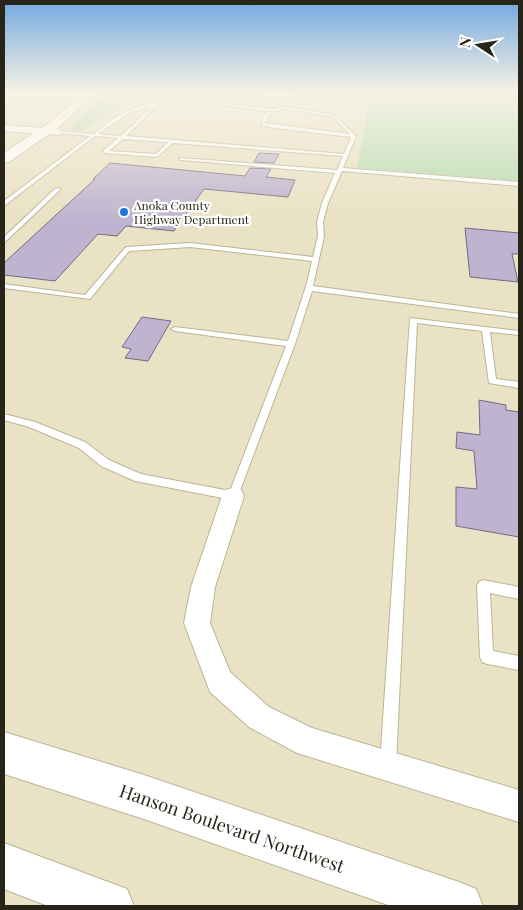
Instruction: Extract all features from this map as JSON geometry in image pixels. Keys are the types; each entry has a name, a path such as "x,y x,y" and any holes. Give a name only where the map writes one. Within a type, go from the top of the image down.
{"main road":[{"path":"4,147 31,134"},
{"path":"4,159 31,134"},
{"name":"Hanson Boulevard Northwest","path":"4,753 144,797 459,906"},
{"path":"4,866 110,906"}],"street":[{"path":"233,496 203,587 198,623 220,682 259,717 308,742 519,806"}],"lane":[{"path":"88,134 344,155"},
{"path":"125,134 105,152 157,156 172,141"},
{"path":"4,417 32,424 82,445 105,464 139,478 233,496 291,344 310,288 321,236 322,214 344,155 354,136 340,134"},
{"path":"4,204 94,135"},
{"path":"181,159 519,184"},
{"path":"4,240 58,190"},
{"path":"4,286 87,297 128,249 190,245 316,259"},
{"path":"310,288 519,316"},
{"path":"388,765 413,320 519,333"},
{"path":"175,329 291,344"},
{"path":"486,329 492,381 519,385"},
{"path":"519,593 483,586 488,657 519,663"}],"green space":[{"path":"363,134 519,134 519,181 357,168"}],"building":[{"path":"259,153 279,154 274,163 254,162"},
{"name":"Anoka County Highway Department","path":"110,163 245,176 250,168 271,169 266,177 295,180 288,197 204,189 174,231 126,226 117,236 98,234 55,281 4,275 4,263"},
{"path":"465,228 519,233 519,254 512,254 518,282 470,277"},
{"path":"142,317 171,321 148,361 125,358 131,349 122,347"},
{"path":"479,400 506,405 506,410 519,412 519,537 456,526 456,487 477,489 474,451 456,448 457,432 480,435"}],"place":[{"name":"Anoka County Highway Department","path":"124,212"}]}
